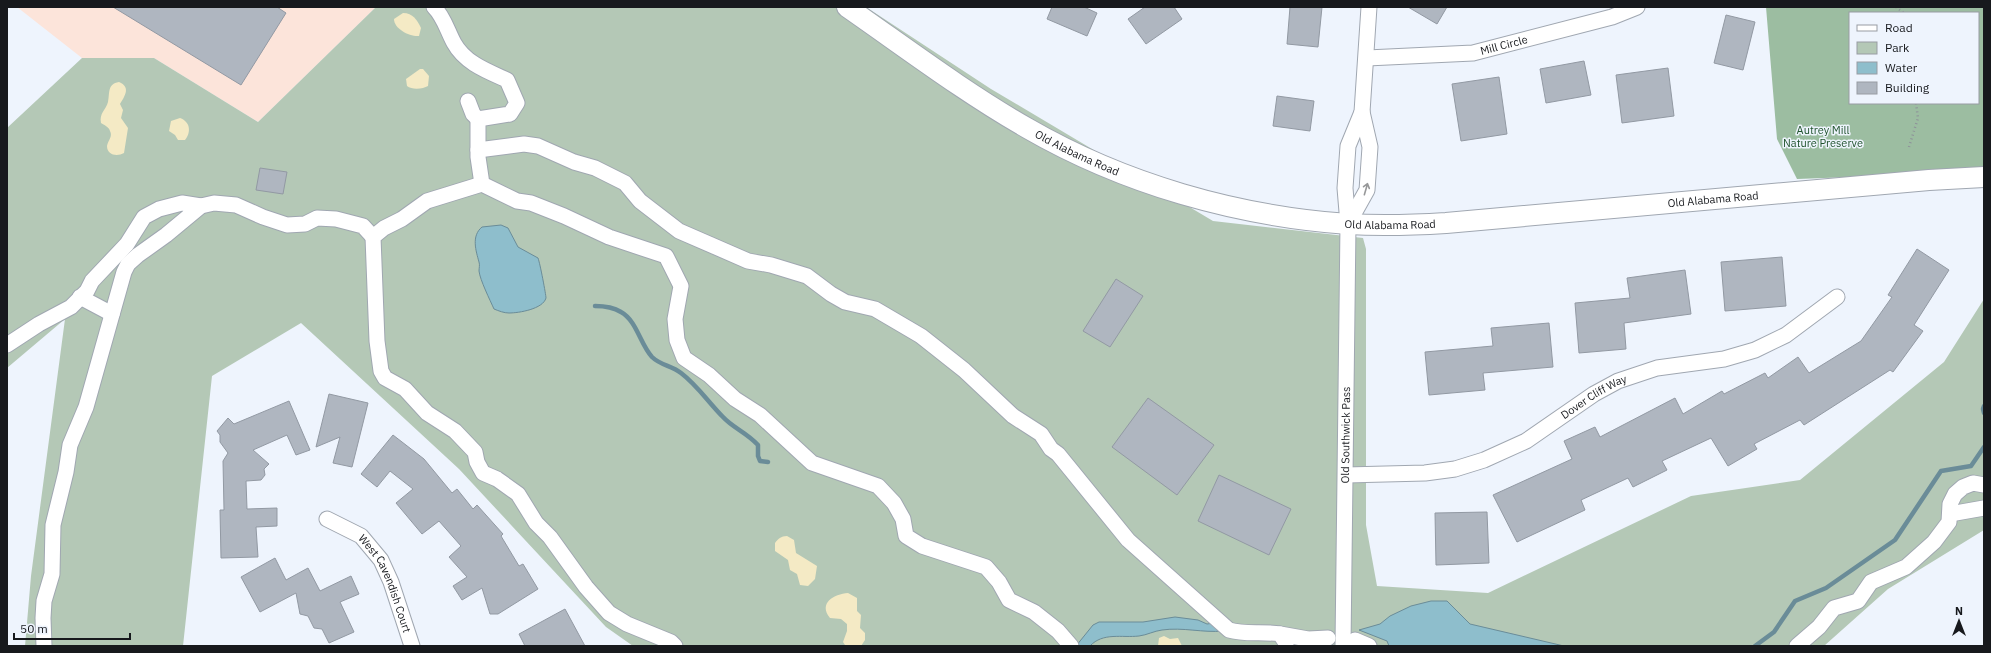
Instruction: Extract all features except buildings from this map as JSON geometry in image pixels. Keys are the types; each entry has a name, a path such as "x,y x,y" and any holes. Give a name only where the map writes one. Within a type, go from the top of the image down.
{"main road":[{"name":"Old Alabama Road","path":"847,7 987,104 1069,150 1135,178 1205,201 1276,216 1348,224 1397,225 1446,223 1929,180 1984,177"}],"street":[{"path":"434,7 441,14 454,44 476,67 507,80 517,103 510,114 478,119"},
{"path":"1348,224 1367,190 1370,147 1362,112 1367,58 1369,7"},
{"name":"Mill Circle","path":"1367,58 1473,53 1612,18 1638,7"},
{"path":"468,101 473,114 478,119 478,150 482,184"},
{"name":"Old Southwick Pass","path":"1349,643 1346,475 1348,224 1345,188 1348,146 1362,112"},
{"path":"478,150 524,144 538,146 574,162 595,168 625,183 640,201 679,231 748,261 770,265 807,276 845,302 875,309 921,336 964,370 1013,416 1041,434 1128,540 1229,630 1240,633 1267,632 1283,640 1328,638"},
{"path":"373,237 384,228 402,219 427,201 482,184 517,201 531,203 564,216 608,237 666,256 681,286 675,319 677,340 684,358 709,375 735,399 760,415 812,463 878,486 894,503 903,518 906,536 922,546 986,567 999,582 1009,600 1034,612 1058,631 1070,645"},
{"path":"7,345 39,324 71,307 110,261 127,244 144,217 159,209 182,202 201,206 214,203 236,205 263,217 287,225 305,224 317,218 336,220 363,226 373,237 378,356 381,371 385,378 404,389 427,413 455,430 475,452 477,462 483,473 497,479 518,494 536,523 550,537 586,588 608,613 626,624 671,642 675,646"},
{"path":"44,646 44,601 52,574 54,525 66,472 70,445 86,407 126,269 128,264 138,255 166,235 201,206"},
{"path":"110,261 126,269"},
{"name":"Dover Cliff Way","path":"1346,475 1425,474 1455,469 1484,460 1526,440 1594,394 1618,381 1657,368 1724,359 1755,350 1786,334 1837,297"},
{"path":"80,298 112,314"},
{"path":"1797,646 1819,627 1834,608 1858,601 1871,582 1906,567 1934,542 1948,522 1950,504 1954,494 1963,487 1973,483 1984,485"},
{"path":"1950,514 1984,508"},
{"name":"West Cavendish Court","path":"327,519 361,536 381,560 391,582 412,646"},
{"path":"1349,643 1369,646"}],"path":[{"path":"1909,147 1918,118 1916,104"}],"shaded area":[{"path":"17,7 376,7 258,122 154,58 82,58"}],"green space":[{"path":"376,7 866,7 991,89 1213,221 1363,238 1366,249 1366,525 1377,586 1488,593 1691,496 1800,480 1944,362 1984,299 1984,530 1888,589 1824,646 633,646 606,627 459,469 301,323 212,376 183,646 25,646 31,576 65,319 7,368 7,128 82,58 154,58 258,122"},
{"name":"Autrey Mill Nature Preserve","path":"1766,7 1984,7 1984,172 1797,179 1777,139"}],"sand":[{"path":"403,13 409,14 416,20 421,28 419,36 407,34 397,26 394,19"},
{"path":"420,69 423,69 429,76 428,86 418,89 407,86 406,79"},
{"path":"119,82 125,86 126,89 125,95 120,104 123,110 121,118 128,128 124,153 116,155 107,149 111,133 109,128 101,123 101,120 102,114 108,102 111,87 115,83"},
{"path":"180,118 186,122 189,128 185,140 178,140 175,135 169,131 171,121"},
{"path":"787,536 794,540 796,553 817,566 815,579 808,586 800,585 797,574 790,570 788,560 775,551 775,543 781,537"},
{"path":"848,593 857,598 857,611 861,615 860,628 865,633 865,640 861,646 845,645 843,642 847,631 847,624 841,619 830,618 827,613 826,608 829,600 838,595"},
{"path":"1164,636 1170,639 1178,638 1182,646 1158,646 1159,638"}],"water":[{"path":"501,225 508,228 518,247 538,258 546,298 544,302 536,308 513,313 507,313 494,309 485,290 479,271 475,239 482,227"},
{"path":"1431,601 1447,601 1470,624 1564,646 1389,646 1387,641 1359,630 1380,624 1390,616 1411,606"},
{"path":"1175,617 1198,620 1207,624 1214,623 1223,631 1170,629 1139,636 1107,637 1090,646 1076,646 1093,625 1099,622 1143,622"}],"waterway":[{"path":"595,306 612,308 618,310 626,316 635,327 644,346 652,357 687,378 727,421 758,445 758,456 760,461 768,462"},
{"path":"1984,406 1984,413"},
{"path":"1755,646 1774,632 1795,601 1826,588 1895,540 1941,471 1971,466 1984,447"}]}
